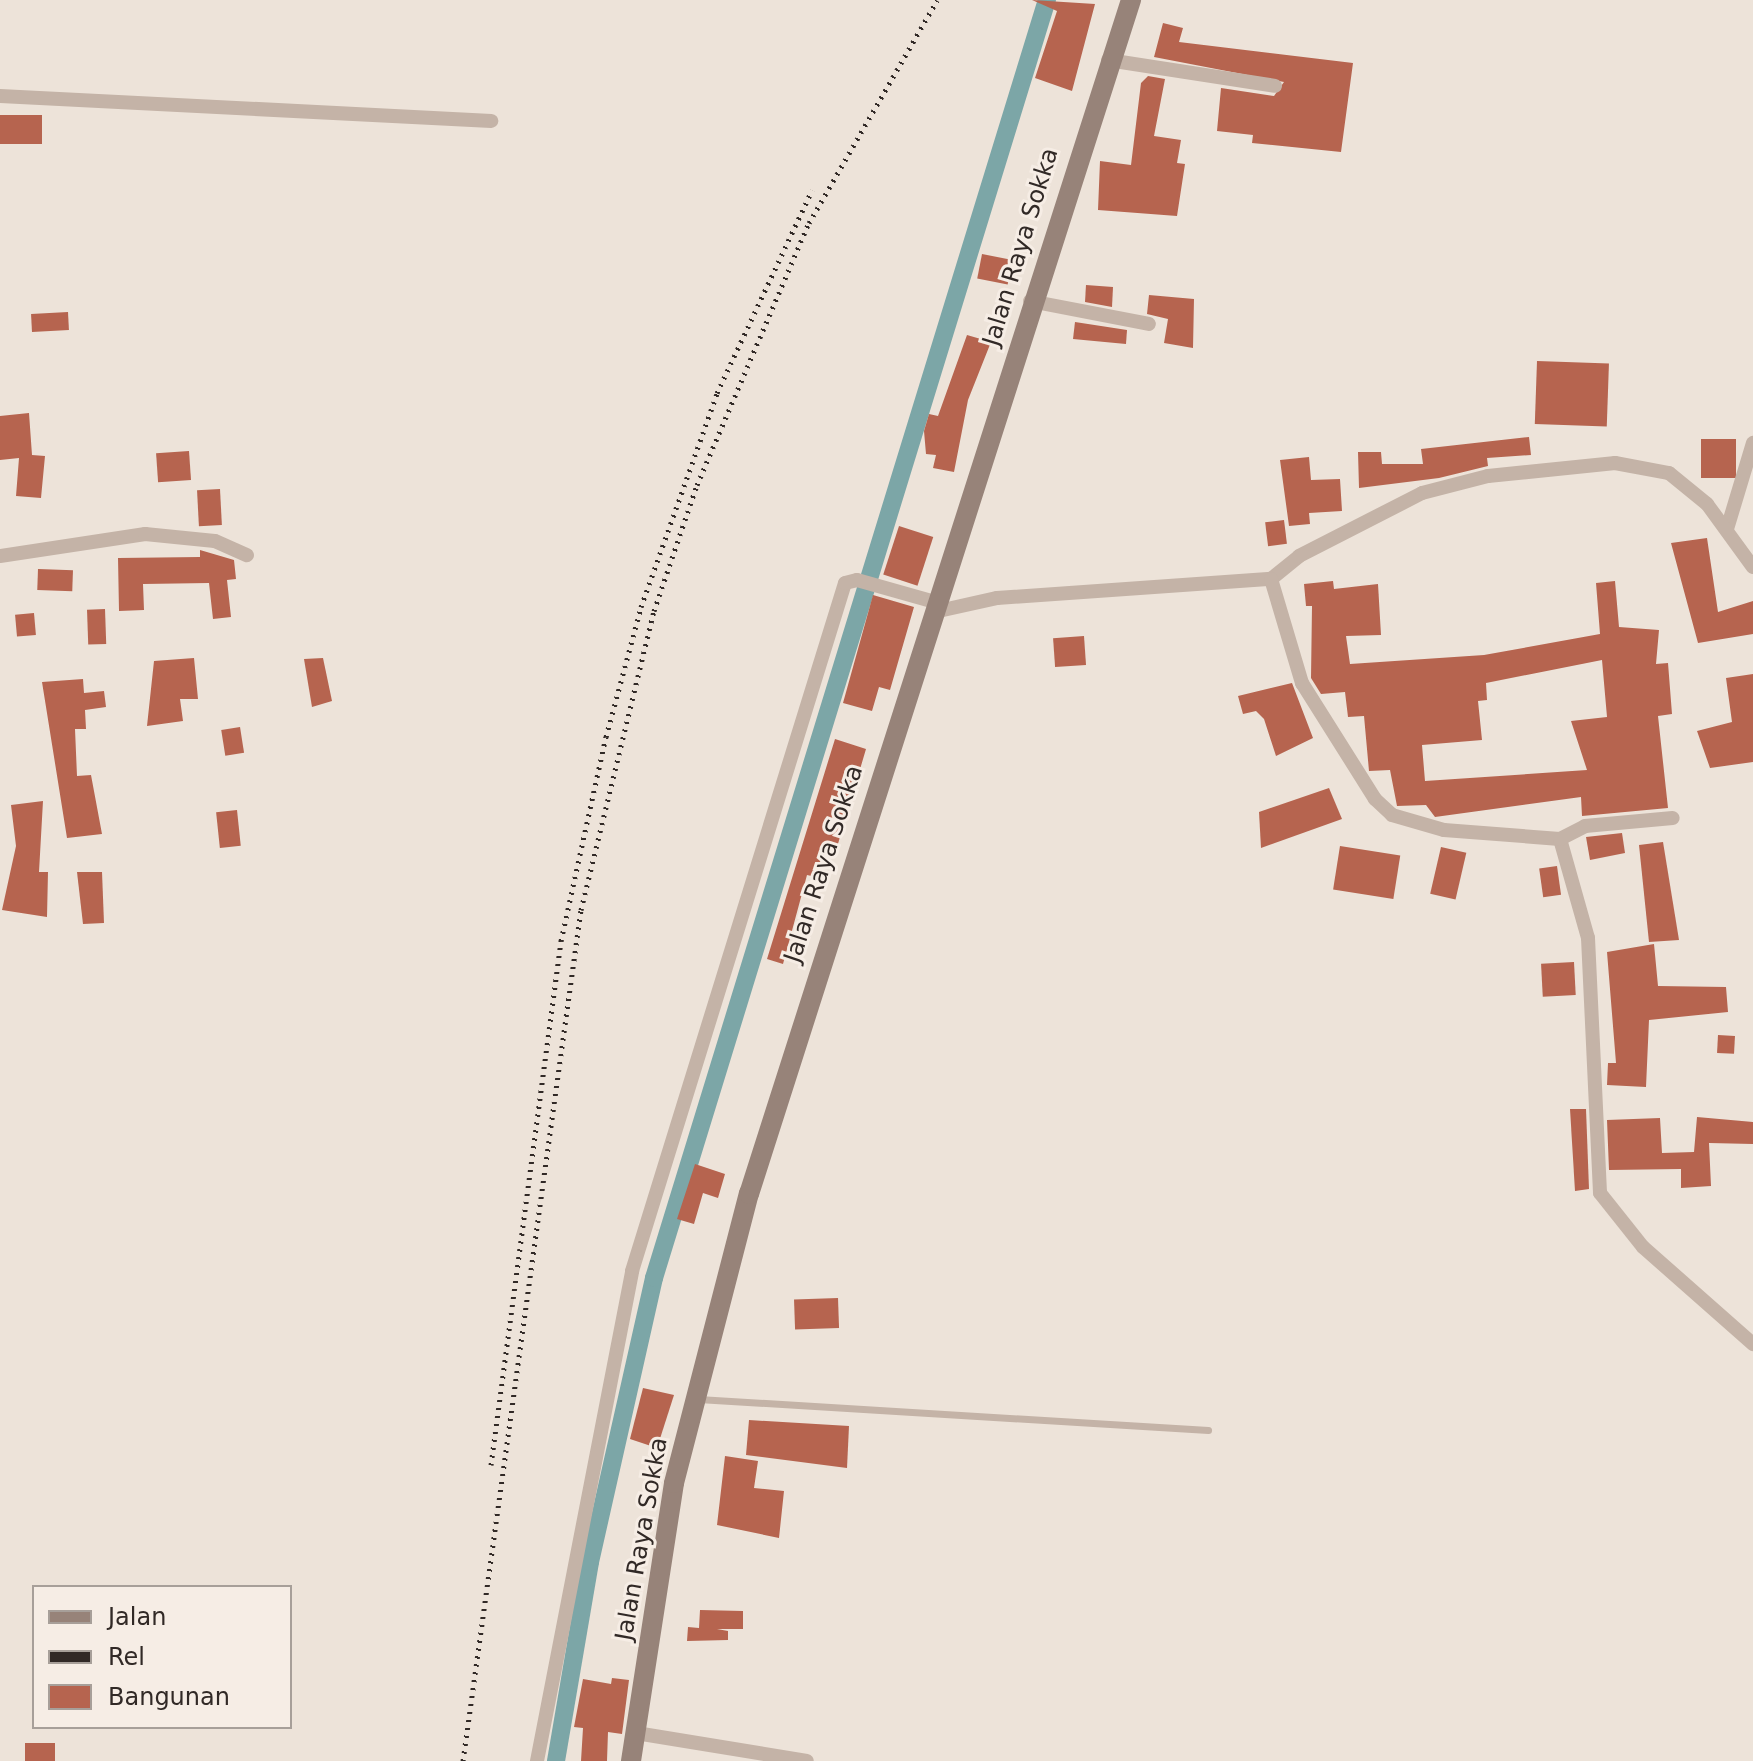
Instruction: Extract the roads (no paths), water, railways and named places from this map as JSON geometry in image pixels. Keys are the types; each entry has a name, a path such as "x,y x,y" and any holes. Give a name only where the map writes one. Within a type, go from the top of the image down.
{"main road":[{"name":"Jalan Raya Sokka","path":"631,1761 674,1483 767,1134 1030,301 1108,60 1131,0"}],"street":[{"path":"1108,60 1275,86"},
{"path":"0,96 491,121"},
{"path":"1030,301 1149,324"},
{"path":"1727,529 1753,443"},
{"path":"537,1761 632,1271 845,583 857,580 935,607 997,598 1271,579 1396,503 1455,482 1568,465 1646,465 1669,473 1727,529 1753,567"},
{"path":"0,556 145,534 215,541 247,555"},
{"path":"1271,579 1302,683 1375,799 1392,815 1444,830 1560,839 1585,826 1673,818"},
{"path":"1560,839 1588,938 1600,1193 1643,1247 1753,1344"},
{"path":"636,1733 807,1761"}],"lane":[{"path":"696,1399 1208,1430"}],"waterway":[{"path":"556,1761 590,1562 654,1278 1047,0"}],"railway":[{"path":"463,1761 581,910 654,611 697,485 809,223 937,0"},
{"path":"491,1465 561,941 606,737 641,607 717,393 812,190"}]}
